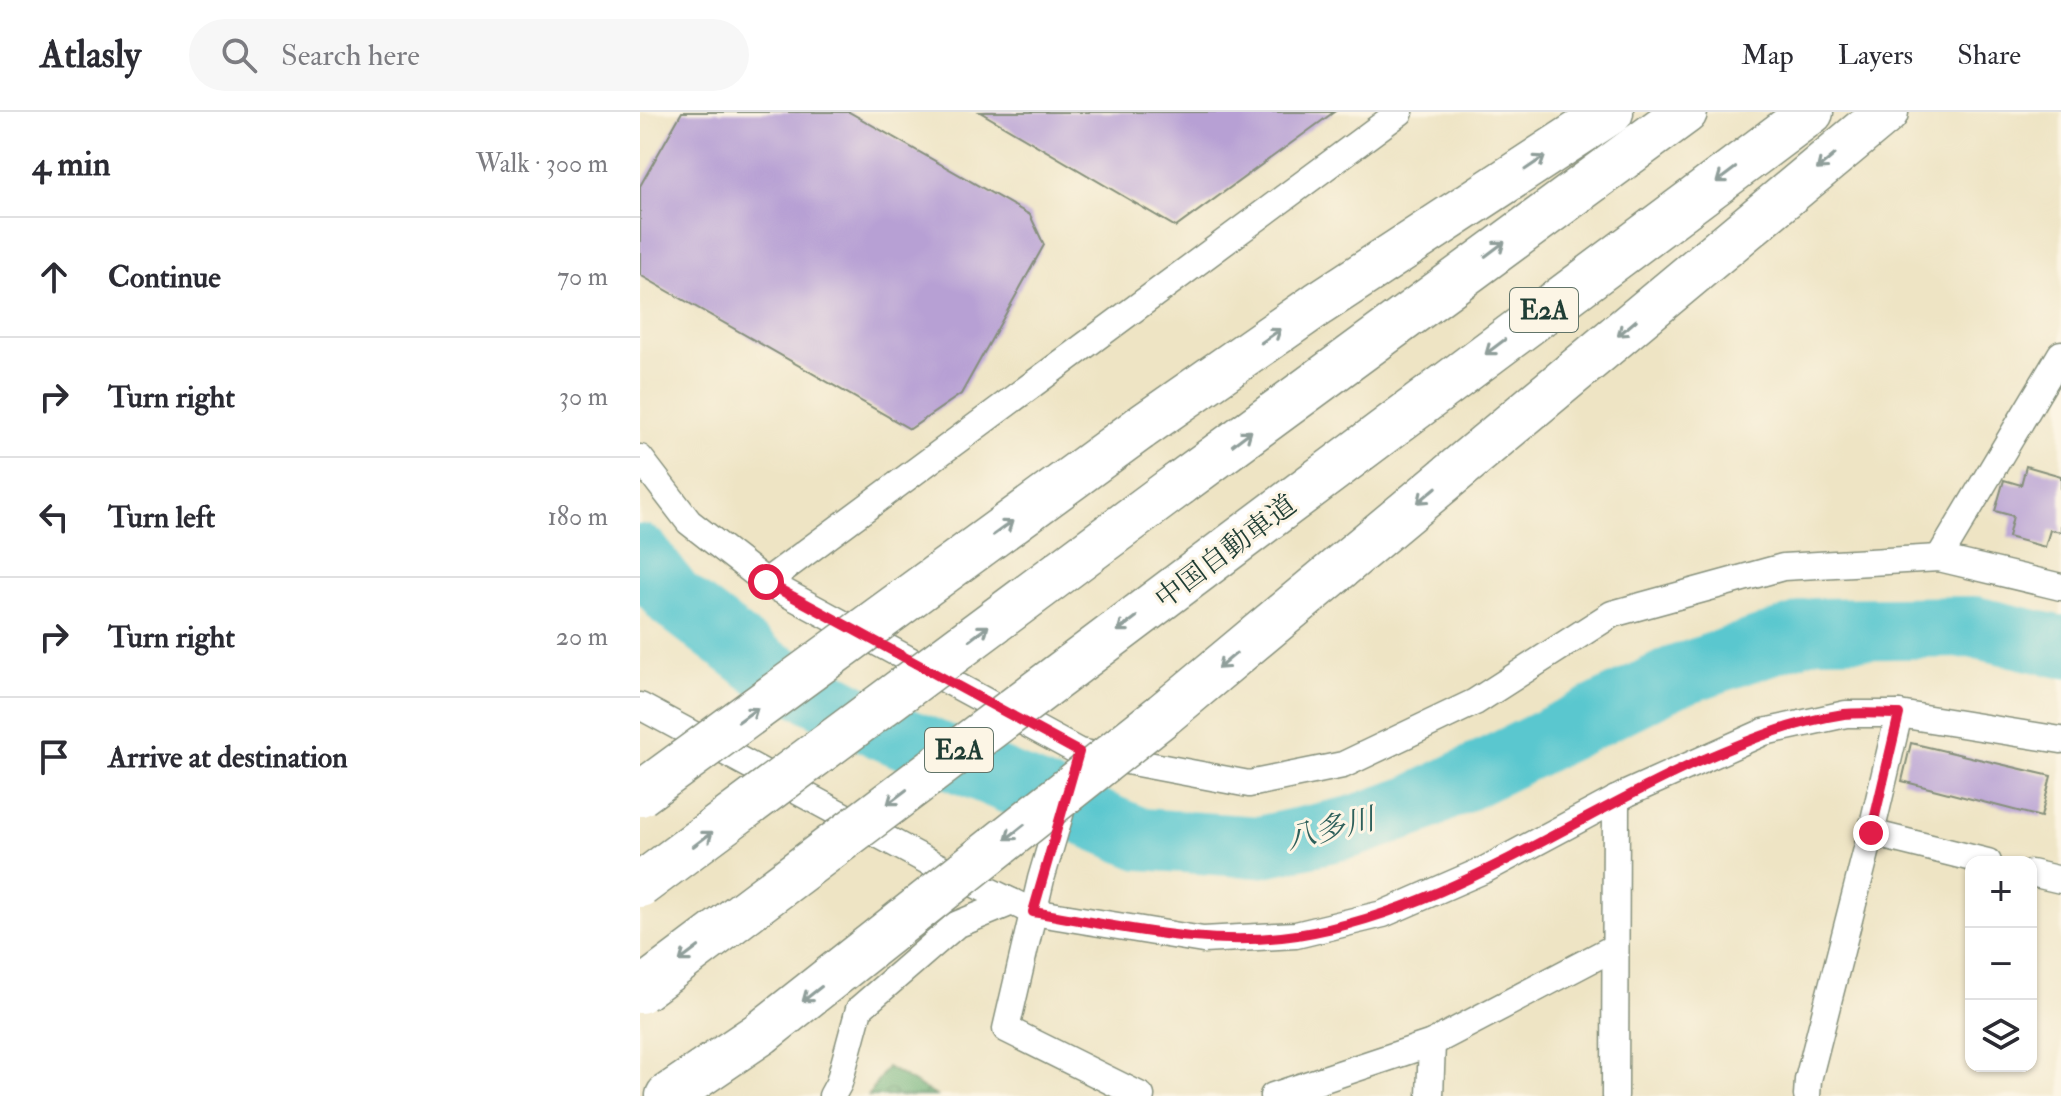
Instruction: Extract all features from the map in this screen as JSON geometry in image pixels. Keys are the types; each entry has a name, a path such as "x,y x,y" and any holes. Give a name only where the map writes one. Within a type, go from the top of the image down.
{"highway":[{"path":"640,794 1139,429 1318,304 1611,112"},
{"name":"E2A","path":"640,885 1685,112"},
{"name":"中国自動車道","path":"640,991 1811,112"},
{"path":"689,1096 761,1033 1164,714 1886,112"},
{"path":"668,1096 761,1033"}],"street":[{"path":"766,582 1400,112"},
{"path":"1939,558 2061,354"},
{"path":"640,458 689,522 766,582 1079,752 1249,784 1343,765 1475,702 1612,614 1783,567 1939,558 2061,587"},
{"path":"640,706 933,864 1022,907 1203,940 1296,935 1383,914 1486,869 1616,799 1764,732 1846,714 1899,714 2061,740"},
{"path":"1807,1096 1808,1080 1899,714"},
{"path":"1079,752 1041,879 1022,907 1006,1029 1141,1096"},
{"path":"1615,1096 1616,799"},
{"path":"1871,833 1965,856"},
{"path":"2037,874 2061,880"},
{"path":"832,1096 839,1083 859,1009 956,925 1022,907"},
{"path":"1273,1096 1432,1043 1615,947"},
{"path":"1430,1096 1432,1043"}],"green space":[{"path":"887,1067 936,1096 868,1096"}],"building":[{"path":"682,112 849,112 1030,215 1044,245 961,394 910,429 640,275 640,186"},
{"path":"980,112 1334,112 1176,227"},
{"path":"2026,466 2061,476 2061,532 2050,530 2045,547 2008,537 2013,516 1995,511 2004,480 2021,485"},
{"path":"1911,743 2051,776 2041,817 1902,781"}],"waterway":[{"name":"八多川","path":"640,555 673,598 765,668 880,728 1141,839 1259,847 1352,827 1413,806 1674,677 1814,629 1974,627 2061,647"}],"route":[{"path":"766,582 1079,752 1033,912 1203,940 1296,935 1383,914 1486,869 1628,793 1764,732 1846,714 1899,714 1871,833"}]}
